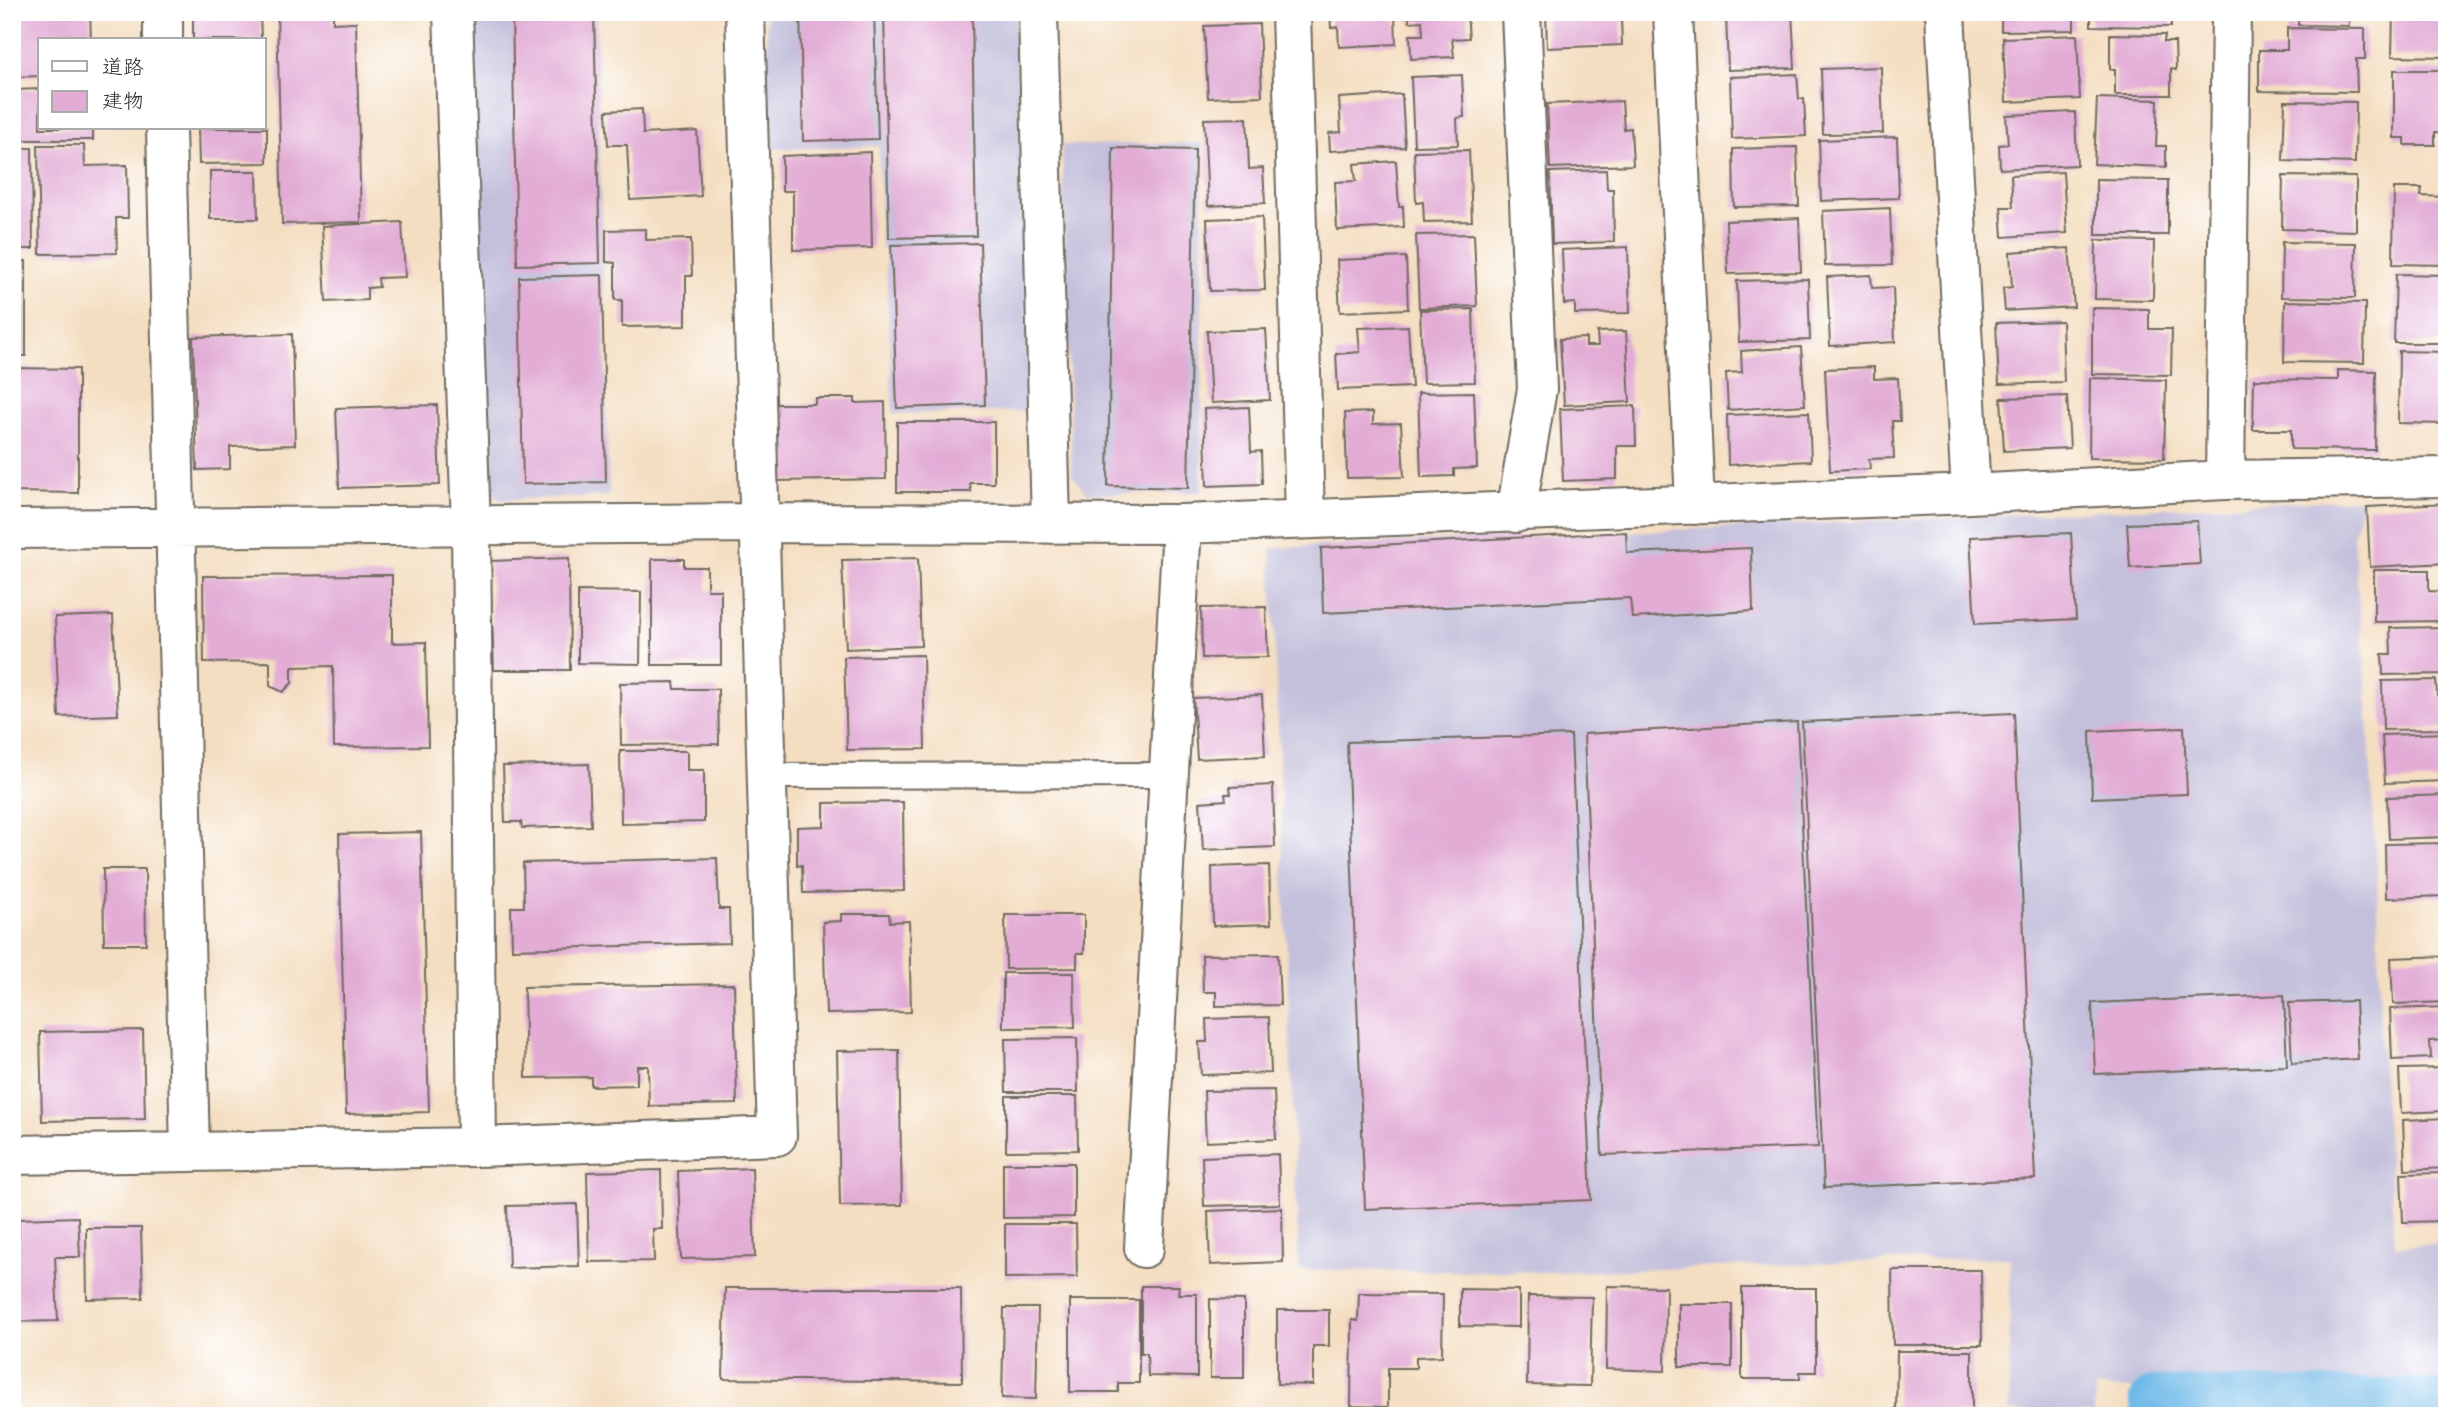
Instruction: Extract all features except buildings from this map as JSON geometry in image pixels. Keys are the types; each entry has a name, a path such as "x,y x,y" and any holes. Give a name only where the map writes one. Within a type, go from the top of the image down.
{"street":[{"path":"163,12 163,38"},
{"path":"453,12 471,526 477,1147"},
{"path":"12,1155 477,1147 777,1136 764,776 745,12"},
{"path":"1038,12 1051,524"},
{"path":"1291,12 1305,517"},
{"path":"1516,513 1537,389 1521,12"},
{"path":"1673,12 1695,505"},
{"path":"1945,12 1971,494"},
{"path":"2225,480 2231,12"},
{"path":"166,130 178,526 191,1152"},
{"path":"12,529 759,523 1182,524 1305,517 1516,513 1971,494 2225,480 2447,477"},
{"path":"1144,1248 1182,524"}],"lane":[{"path":"764,776 1167,775"}],"shaded area":[{"path":"474,12 596,12 609,496 499,500 481,477"},
{"path":"766,12 1015,12 1030,411 893,414 885,249 881,248 879,146 771,149"},
{"path":"1202,143 1202,492 1088,494 1072,475 1062,145"},
{"path":"2363,499 2353,537 2366,678 2378,899 2380,1034 2395,1246 2443,1243 2443,1397 2095,1388 2094,1413 2009,1411 2010,1257 1570,1272 1299,1270 1271,548"}],"waterway":[{"path":"2154,1401 2447,1404"}]}
